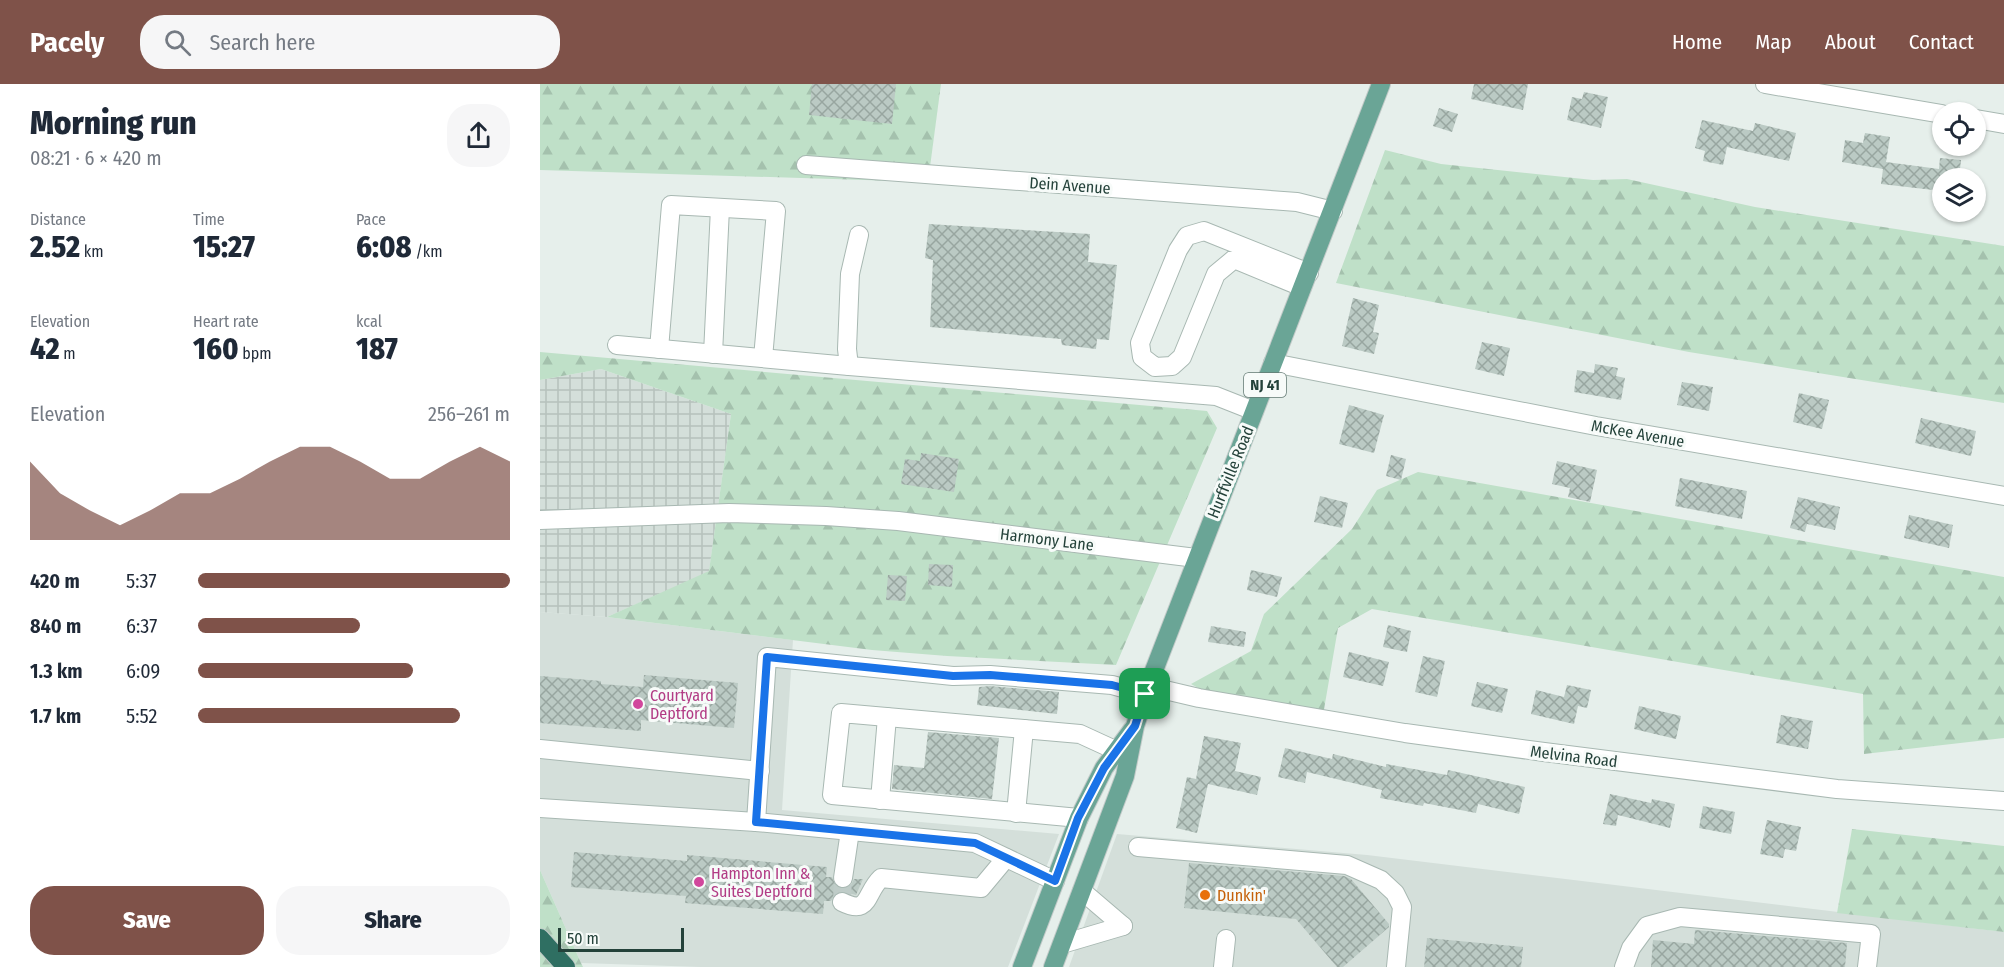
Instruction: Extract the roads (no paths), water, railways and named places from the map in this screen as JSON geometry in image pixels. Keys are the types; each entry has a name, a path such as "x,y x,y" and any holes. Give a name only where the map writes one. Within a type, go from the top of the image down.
{"highway":[{"path":"540,939 566,967"}],"main road":[{"name":"Hurffville Road","path":"1053,967 1125,776 1135,726 1196,558 1382,84"},
{"name":"Hurffville Road","path":"1022,967 1078,818 1104,768 1135,726"}],"street":[{"path":"1765,84 1932,112"},
{"path":"1986,121 2004,124"},
{"name":"Dein Avenue","path":"806,165 1297,202 1333,211"},
{"path":"659,349 671,205 776,211 763,358"},
{"path":"713,354 720,208"},
{"path":"1204,231 1218,246 1219,258 1216,274 1182,357 1172,366 1155,367 1142,357 1140,343 1178,250 1186,236 1204,231 1306,280"},
{"path":"849,366 850,274 859,235"},
{"path":"1216,274 1234,259 1306,280"},
{"path":"617,345 1216,396 1254,411"},
{"name":"McKee Avenue","path":"1274,363 1596,426 2004,496"},
{"name":"Harmony Lane","path":"540,520 729,513 898,520 1196,558"},
{"name":"Melvina Road","path":"760,771 767,657 953,676 990,675 1112,685 1405,733 1544,752 1837,789 2004,801"},
{"path":"1078,818 832,795 841,713 1080,734 1117,751"},
{"path":"880,800 886,717"},
{"path":"1016,813 1024,729"},
{"path":"540,749 760,771 756,822"},
{"path":"540,808 756,822 975,843 1055,881"},
{"path":"843,878 850,831"},
{"path":"1138,847 1347,865 1381,880 1395,893 1402,908 1396,967"},
{"path":"842,902 853,908 860,907 866,903 875,884 881,878 981,888 1006,858"},
{"path":"1062,944 1124,926 1082,891"},
{"path":"1624,967 1631,948 1647,926 1680,917 1870,934 1867,967"},
{"path":"1223,967 1226,939"}],"tunnel":[{"path":"842,902 843,878"}],"place":[{"name":"Courtyard Deptford","path":"638,704"},
{"name":"Hampton Inn & Suites Deptford","path":"699,882"},
{"name":"Dunkin'","path":"1205,895"}]}
